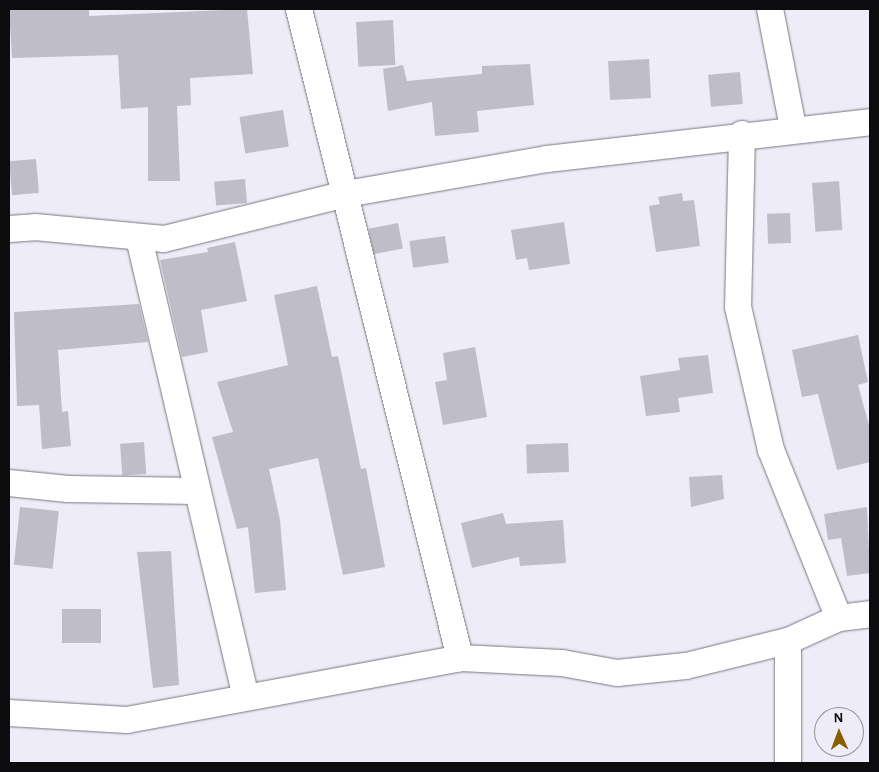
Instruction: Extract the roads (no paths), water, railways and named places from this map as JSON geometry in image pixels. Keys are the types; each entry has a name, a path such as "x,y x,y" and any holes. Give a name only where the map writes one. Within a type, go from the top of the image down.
{"street":[{"path":"299,9 460,658"},
{"path":"770,9 793,127"},
{"path":"9,229 35,227 164,239 346,194 546,159 793,127 870,122"},
{"path":"742,134 738,307 771,450 839,618"},
{"path":"139,238 246,697"},
{"path":"9,482 68,489 197,491"},
{"path":"9,713 127,720 460,658 562,663 616,673 686,666 788,641 839,618 870,614"},
{"path":"788,641 788,763"}]}
